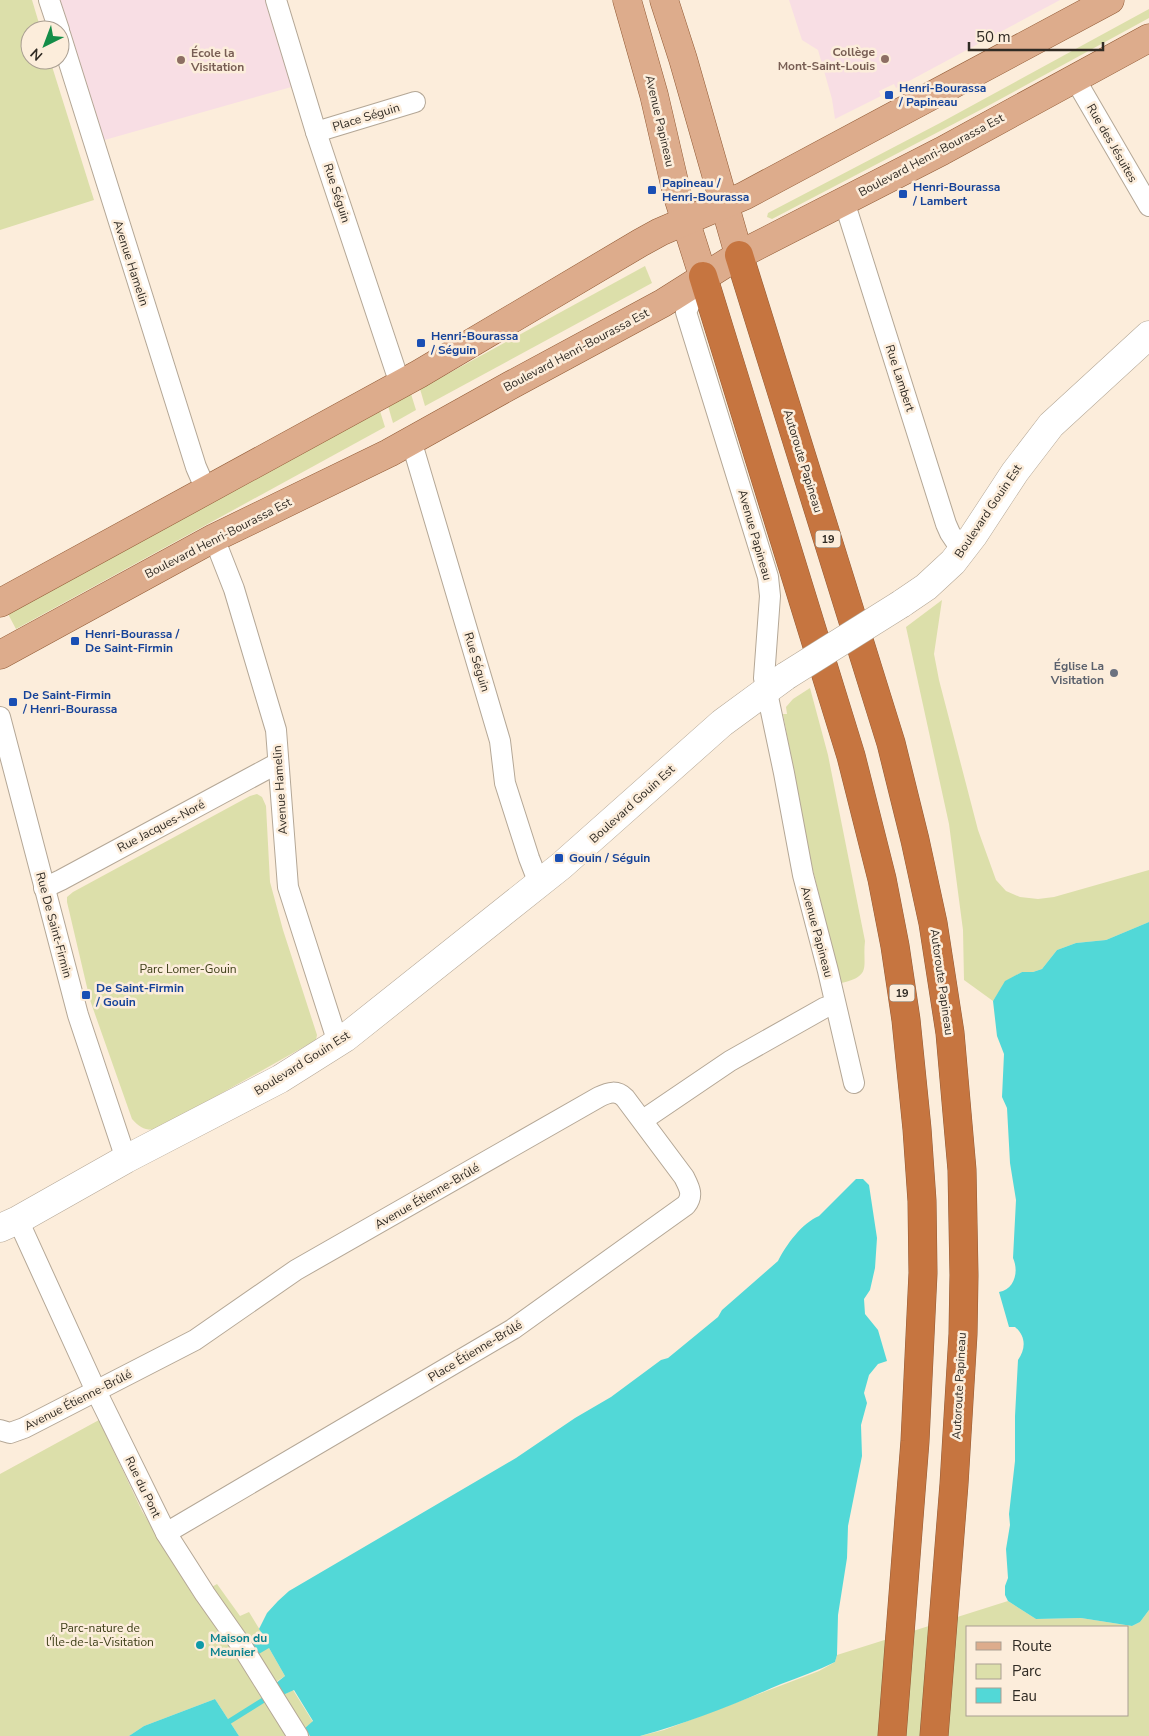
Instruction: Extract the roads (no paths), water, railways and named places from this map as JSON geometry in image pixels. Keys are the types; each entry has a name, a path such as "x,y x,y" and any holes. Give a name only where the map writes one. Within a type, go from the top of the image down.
{"highway":[{"name":"Autoroute Papineau","path":"739,255 893,752 931,914 950,1033 962,1170 963,1334 954,1484 934,1736"},
{"name":"19","path":"703,276 852,756 882,879 895,946 906,1020 918,1137 922,1201 923,1282 915,1441 892,1736"}],"main road":[{"name":"Avenue Papineau","path":"627,0 647,67 677,194 703,276"},
{"path":"664,0 739,255"},
{"path":"0,603 400,384 640,243 725,205 1110,0"},
{"name":"Boulevard Henri-Bourassa Est","path":"0,655 214,538 389,453 663,303 739,255 1149,38"}],"street":[{"path":"49,0 56,20"},
{"name":"Rue Séguin","path":"276,0 316,132 400,384"},
{"name":"Avenue Hamelin","path":"70,66 196,466 206,490"},
{"name":"Rue des Jésuites","path":"1074,79 1149,206"},
{"name":"Place Séguin","path":"316,132 415,102"},
{"name":"Rue Lambert","path":"844,201 946,524 962,551"},
{"name":"Avenue Papineau","path":"703,276 686,312 768,577 770,596 764,669 776,683 784,773 803,876 854,1083"},
{"name":"Boulevard Gouin Est","path":"9,1224 126,1160 250,1096 338,1043 580,850 722,723 776,683 901,604 936,579 962,551 1040,437 1062,413 1149,335"},
{"name":"Rue Séguin","path":"411,440 500,741 505,783 529,858 536,876 541,882"},
{"name":"Avenue Hamelin","path":"214,538 234,590 276,730 288,887 338,1043"},
{"name":"Rue De Saint-Firmin","path":"0,717 78,1016 126,1160"},
{"name":"Rue Jacques-Noré","path":"44,888 278,763"},
{"path":"643,1120 730,1061 824,1008 835,1004"},
{"name":"Avenue Étienne-Brûlé","path":"5,1431 24,1428 195,1340 296,1270 599,1096 612,1092 622,1095 643,1120"},
{"name":"Place Étienne-Brûlé","path":"166,1533 513,1329 686,1205 690,1196 688,1185 643,1120"},
{"name":"Rue du Pont","path":"9,1224 96,1391 166,1533 205,1594 243,1648 298,1736"}],"water":[{"path":"1149,922 1149,1610 1140,1622 1132,1626 1081,1618 1036,1619 1008,1601 1005,1595 1005,1586 1008,1578 1006,1549 1010,1525 1009,1514 1015,1461 1018,1360 1024,1343 1019,1331 1015,1327 1009,1327 999,1292 1009,1287 1015,1274 1016,1268 1013,1258 1016,1200 1010,1163 1007,1108 1002,1097 1004,1054 997,1036 993,1001 1005,981 1022,972 1033,972 1042,969 1057,950 1076,943 1106,940"},
{"path":"856,1179 863,1179 869,1185 877,1238 875,1268 870,1290 864,1299 865,1314 878,1330 887,1361 878,1364 869,1375 864,1393 867,1403 861,1425 862,1456 848,1526 847,1558 838,1615 837,1655 835,1662 712,1713 640,1736 310,1736 305,1728 313,1721 294,1690 283,1695 276,1683 285,1676 269,1648 257,1655 250,1643 263,1635 259,1629 267,1613 278,1601 289,1591 516,1458 575,1418 611,1397 661,1360 668,1358 718,1317 722,1310 778,1261 785,1248 801,1229 819,1216"},
{"path":"215,1699 239,1736 129,1736 144,1726"}],"waterway":[{"path":"230,1721 270,1696"}],"place":[{"name":"Collège Mont-Saint-Louis","path":"885,59"},
{"name":"École la Visitation","path":"181,60"},
{"name":"Henri-Bourassa / Papineau","path":"889,95"},
{"name":"Papineau / Henri-Bourassa","path":"652,190"},
{"name":"Henri-Bourassa / Lambert","path":"903,194"},
{"name":"Henri-Bourassa / Séguin","path":"421,343"},
{"name":"Henri-Bourassa / De Saint-Firmin","path":"75,641"},
{"name":"Église La Visitation","path":"1114,673"},
{"name":"De Saint-Firmin / Henri-Bourassa","path":"13,702"},
{"name":"Gouin / Séguin","path":"559,858"},
{"name":"De Saint-Firmin / Gouin","path":"86,995"},
{"name":"Maison du Meunier","path":"200,1645"}],"park label":[{"name":"Parc Lomer-Gouin","path":"188,969"},
{"name":"Parc-nature de l'Île-de-la-Visitation","path":"100,1635"}]}
